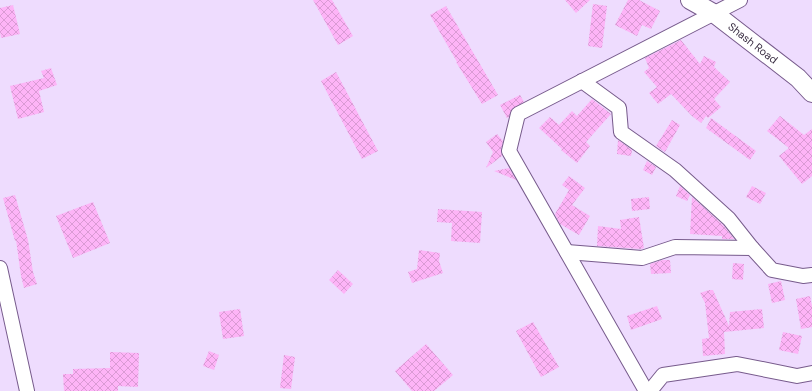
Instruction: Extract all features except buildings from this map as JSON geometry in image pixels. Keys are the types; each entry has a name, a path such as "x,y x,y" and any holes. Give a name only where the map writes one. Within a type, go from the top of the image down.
{"street":[{"name":"Shash Road","path":"690,0 715,14 798,78 812,93"},
{"path":"646,391 509,151 518,114 740,0"},
{"path":"582,81 619,108 621,132 675,170 729,219 772,270 803,276 812,275"},
{"path":"567,252 642,258 675,247 752,248"},
{"path":"0,268 27,391"},
{"path":"650,391 663,375 737,364 797,376 812,373"}]}
